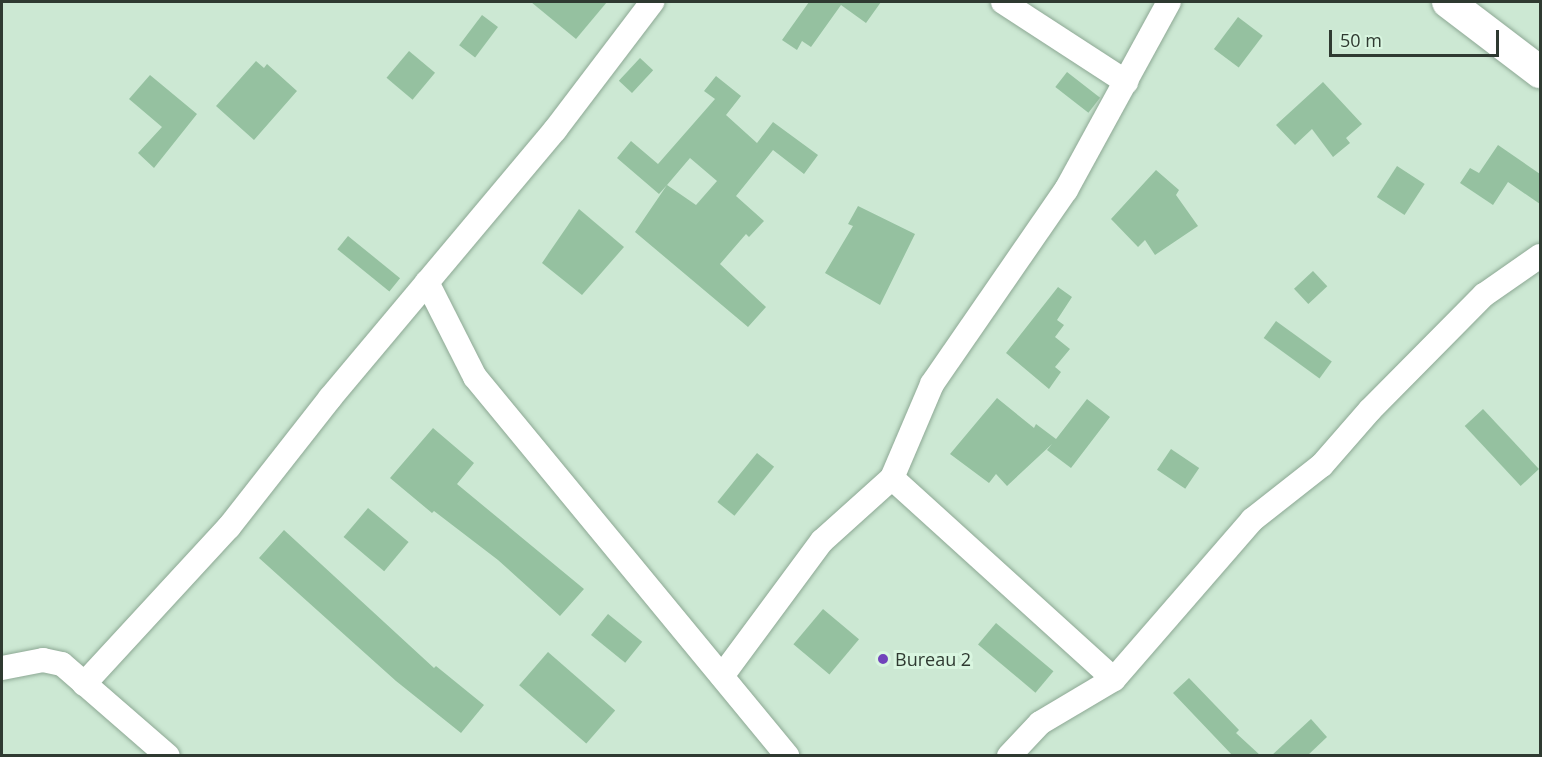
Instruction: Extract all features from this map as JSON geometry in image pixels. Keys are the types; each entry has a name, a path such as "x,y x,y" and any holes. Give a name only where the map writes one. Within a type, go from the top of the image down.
{"main road":[{"path":"1448,2 1540,72"}],"street":[{"path":"84,684 229,527 427,282 555,130 652,2"},
{"path":"1003,2 1126,82"},
{"path":"722,676 822,541 892,478 932,384 1066,190 1169,2"},
{"path":"1009,756 1040,723 1114,680 1252,520 1322,465 1370,410 1484,295 1540,256"},
{"path":"427,282 475,376 563,488 787,756"},
{"path":"892,478 1114,680"},
{"path":"2,668 43,660 62,664 168,756"}],"building":[{"path":"531,2 607,2 576,39"},
{"path":"809,2 881,2 866,23 841,5 811,47 802,41 797,50 782,40"},
{"path":"482,15 498,27 475,57 459,45"},
{"path":"1238,17 1263,36 1239,68 1214,49"},
{"path":"409,51 435,73 413,100 387,78"},
{"path":"640,58 653,70 632,93 619,81"},
{"path":"256,61 264,68 267,64 297,91 254,140 216,106"},
{"path":"1067,72 1100,98 1088,113 1055,87"},
{"path":"150,75 197,114 154,168 138,153 162,127 129,99"},
{"path":"716,76 741,96 726,115 757,143 773,122 818,155 804,174 773,150 736,196 764,221 749,237 746,234 720,264 766,307 748,327 635,232 667,185 659,194 617,158 631,141 658,164 715,99 704,91","holes":["690,158 717,181 696,205 667,185"]},
{"path":"1323,82 1362,124 1346,138 1350,143 1333,157 1312,129 1295,145 1276,125"},
{"path":"1498,145 1540,174 1540,204 1508,182 1493,205 1460,183 1470,168 1479,173"},
{"path":"1397,166 1425,184 1405,215 1377,197"},
{"path":"1156,170 1179,190 1176,195 1198,226 1155,255 1145,240 1138,247 1111,219"},
{"path":"858,206 915,234 880,305 825,273 853,226 848,224"},
{"path":"579,209 624,247 582,295 542,263"},
{"path":"348,236 400,278 389,291 337,249"},
{"path":"1313,271 1327,286 1308,304 1294,289"},
{"path":"1058,287 1072,297 1057,320 1064,325 1055,337 1070,349 1055,367 1061,372 1049,389 1006,353"},
{"path":"1276,321 1332,362 1319,379 1264,338"},
{"path":"997,398 1034,428 1036,424 1056,439 1087,399 1110,417 1071,468 1047,450 1052,444 1007,486 996,474 989,483 950,454"},
{"path":"1483,409 1539,469 1521,486 1465,426"},
{"path":"433,428 474,463 457,484 584,589 560,616 498,560 434,511 432,513 390,478"},
{"path":"1171,449 1199,468 1185,489 1157,470"},
{"path":"757,453 774,467 734,516 717,502"},
{"path":"368,508 409,542 384,571 344,537"},
{"path":"284,530 434,668 436,666 484,705 461,733 396,681 259,558"},
{"path":"823,609 859,639 829,674 793,644"},
{"path":"608,614 642,642 625,663 591,635"},
{"path":"996,623 1053,671 1035,693 978,644"},
{"path":"548,652 615,710 586,744 519,685"},
{"path":"1189,678 1239,730 1236,733 1261,756 1233,756 1173,693"},
{"path":"1311,719 1327,737 1307,756 1271,756"}],"place":[{"name":"Bureau 2","path":"883,659"}]}
